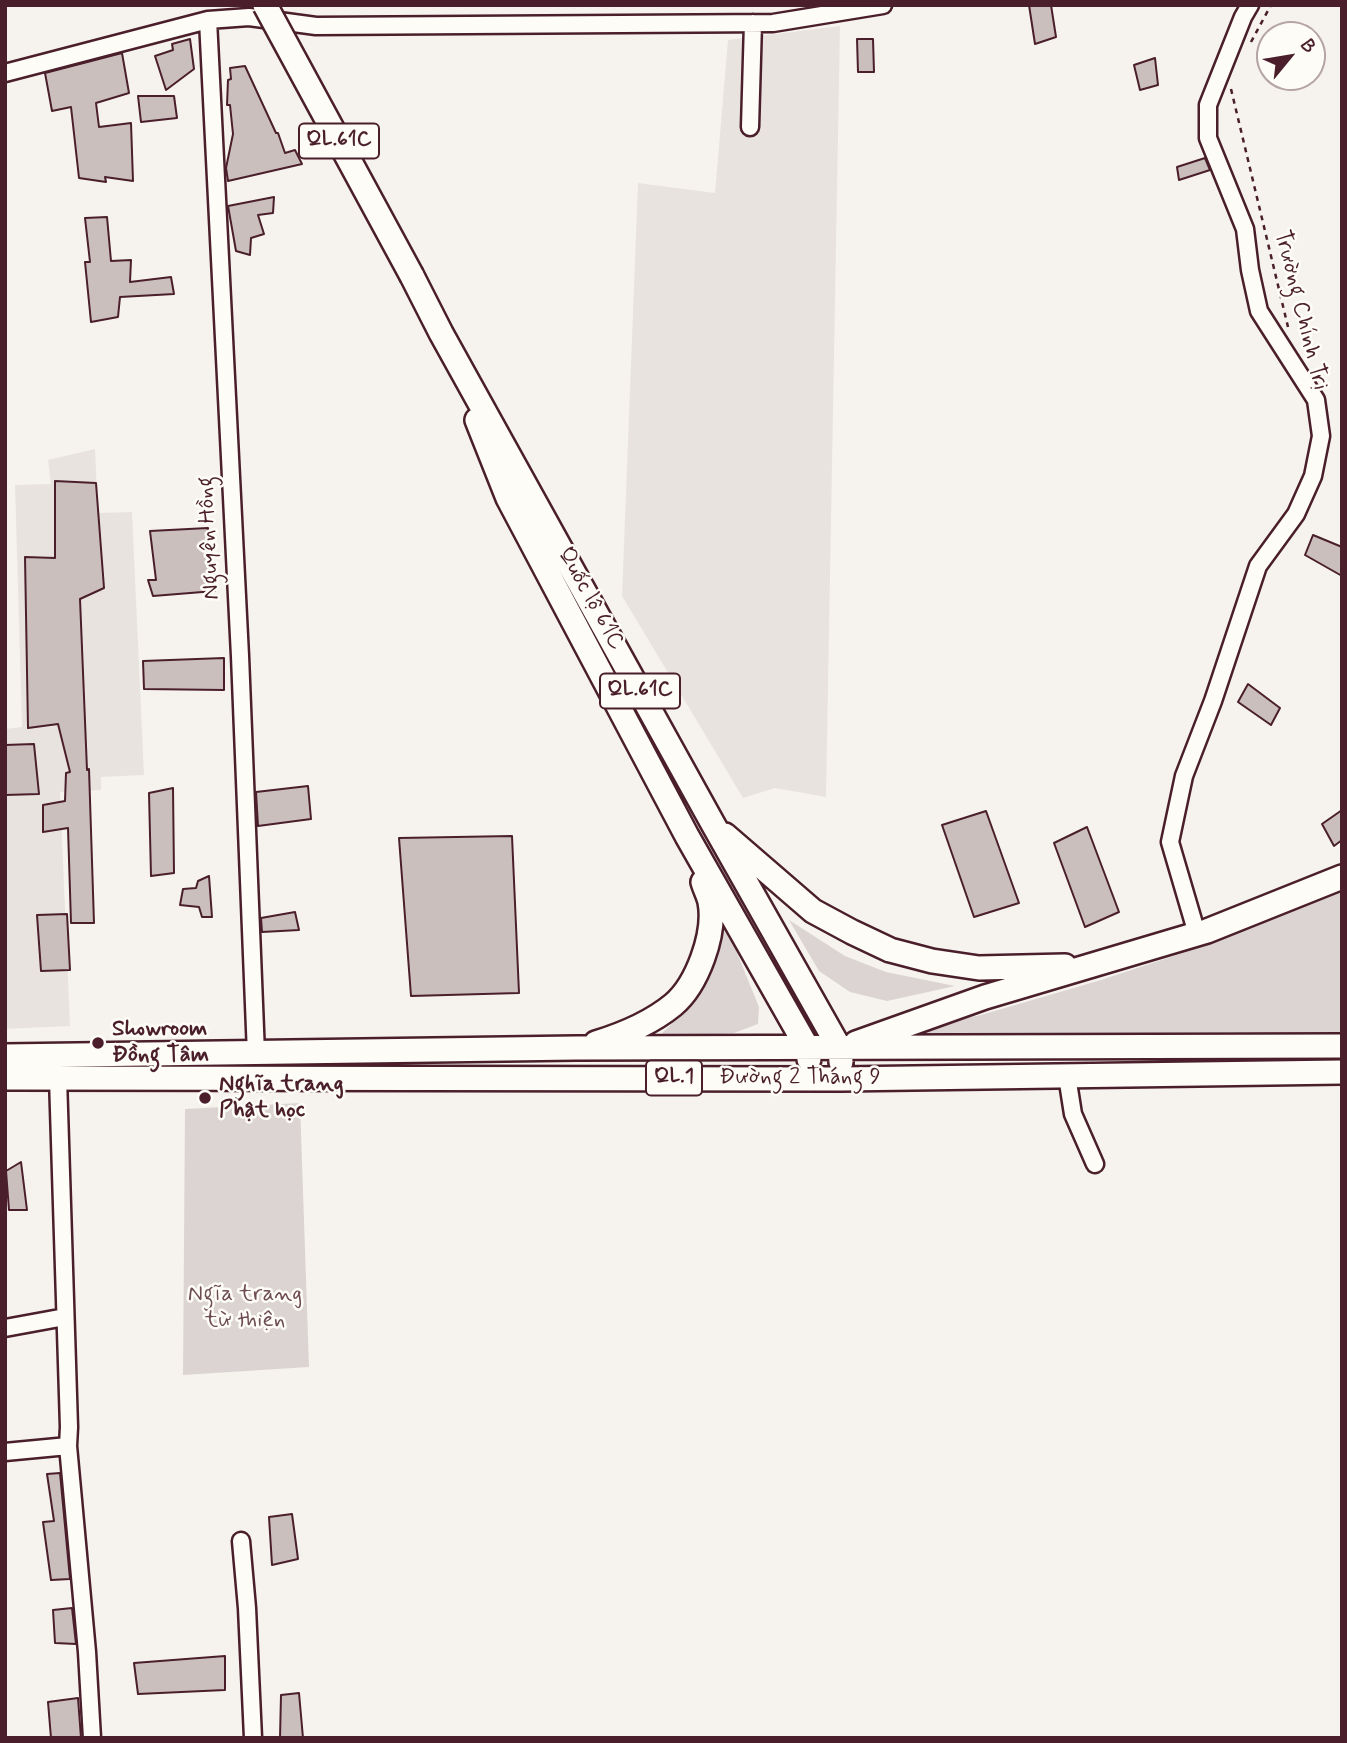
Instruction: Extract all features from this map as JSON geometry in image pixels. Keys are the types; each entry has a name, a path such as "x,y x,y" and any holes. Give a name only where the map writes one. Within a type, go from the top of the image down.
{"highway":[{"name":"Quốc lộ 61C","path":"265,5 441,333 840,1048"},
{"name":"Quốc lộ 61C","path":"441,333 508,498 687,836 808,1049"},
{"path":"713,824 813,911 890,950 932,961 979,968 1096,965"},
{"path":"576,1048 634,1029 676,1004 702,964 710,934 711,904 687,836"},
{"path":"842,1079 840,1048 985,997 1197,934 1342,877"},
{"name":"Đường 2 Tháng 9","path":"5,1056 576,1048 1342,1046"},
{"path":"808,1049 811,1078"},
{"name":"Đường 2 Tháng 9","path":"5,1078 842,1079 1342,1072"}],"street":[{"path":"5,73 208,20 249,17 316,26 773,23 883,5"},
{"path":"1197,934 1170,842 1184,776 1213,701 1258,566 1296,513 1313,476 1321,436 1315,400 1259,311 1250,271 1245,229 1208,138 1208,104 1250,5"},
{"name":"Nguyên Hồng","path":"208,20 227,441 240,656 256,1054"},
{"path":"750,127 753,23"},
{"path":"1067,1076 1073,1114 1095,1164"},
{"path":"58,1078 68,1447 88,1652 92,1738"},
{"path":"5,1328 65,1317"},
{"path":"5,1452 68,1447"},
{"path":"240,1541 247,1608 253,1738"}],"path":[{"path":"1247,49 1271,5"},
{"name":"Trường Chính Trị","path":"1229,82 1290,334"}],"shaded area":[{"path":"840,26 826,797 775,788 743,798 622,596 638,183 715,193 728,40"},
{"path":"95,449 98,513 132,512 144,775 101,777 101,790 60,792 70,1026 5,1029 5,729 22,727 15,485 51,484 48,460"}],"green space":[{"path":"1342,891 1342,1035 1232,1032 911,1036 910,1029 981,1015 1101,980 1213,943"},
{"path":"718,920 735,948 759,1007 758,1024 734,1033 658,1037 686,1010 704,979"},
{"path":"789,920 845,956 886,972 955,986 887,1001 850,992 819,971"},
{"name":"Ngĩa trang từ thiện","path":"300,1103 309,1367 183,1375 185,1109"}],"building":[{"path":"1029,5 1051,5 1056,37 1035,44"},
{"path":"190,39 194,69 166,90 155,56 173,50 172,44"},
{"path":"857,39 873,39 874,72 858,72"},
{"path":"122,53 129,93 96,103 99,127 131,123 133,181 105,177 106,182 79,178 71,107 52,111 45,73"},
{"path":"1155,58 1158,85 1140,90 1134,65"},
{"path":"245,66 285,153 295,150 302,164 228,181 226,168 233,134 230,105 227,105 228,80 231,79 230,68"},
{"path":"138,96 174,96 177,118 141,122"},
{"path":"1205,158 1210,170 1179,180 1177,167"},
{"path":"274,197 273,213 258,215 264,234 251,238 250,255 236,251 228,206"},
{"path":"107,217 111,261 131,260 130,282 171,277 174,294 120,297 118,317 91,322 85,262 90,262 85,218"},
{"path":"55,481 96,483 104,588 80,599 94,923 71,923 68,828 43,832 43,805 65,801 66,773 70,772 58,724 28,728 25,557 55,558"},
{"path":"208,528 215,591 153,596 148,580 156,580 150,531"},
{"path":"1313,535 1342,547 1342,576 1305,555"},
{"path":"224,658 224,690 144,689 143,661"},
{"path":"1248,684 1280,708 1271,725 1238,702"},
{"path":"34,744 39,794 5,795 5,745"},
{"path":"308,786 311,819 258,826 256,792"},
{"path":"173,788 174,873 151,876 149,793"},
{"path":"1342,810 1342,840 1334,846 1322,824"},
{"path":"986,811 1019,903 974,917 942,825"},
{"path":"1087,827 1119,912 1085,927 1054,843"},
{"path":"512,836 519,993 411,996 399,838"},
{"path":"209,876 212,917 202,917 199,907 180,905 183,889 196,888 198,881"},
{"path":"295,912 299,930 262,932 261,918"},
{"path":"67,914 70,970 41,971 37,915"},
{"path":"21,1162 27,1210 9,1210 6,1171"},
{"path":"60,1473 70,1579 51,1580 43,1522 54,1521 47,1474"},
{"path":"292,1514 298,1559 272,1565 269,1517"},
{"path":"72,1608 76,1644 55,1643 53,1610"},
{"path":"225,1656 225,1690 138,1694 134,1663"},
{"path":"299,1693 303,1738 280,1738 281,1695"},
{"path":"78,1698 81,1738 51,1738 48,1702"}],"place":[{"name":"Showroom Đồng Tâm","path":"98,1043"},
{"name":"Nghĩa trang Phật học","path":"205,1098"}]}
